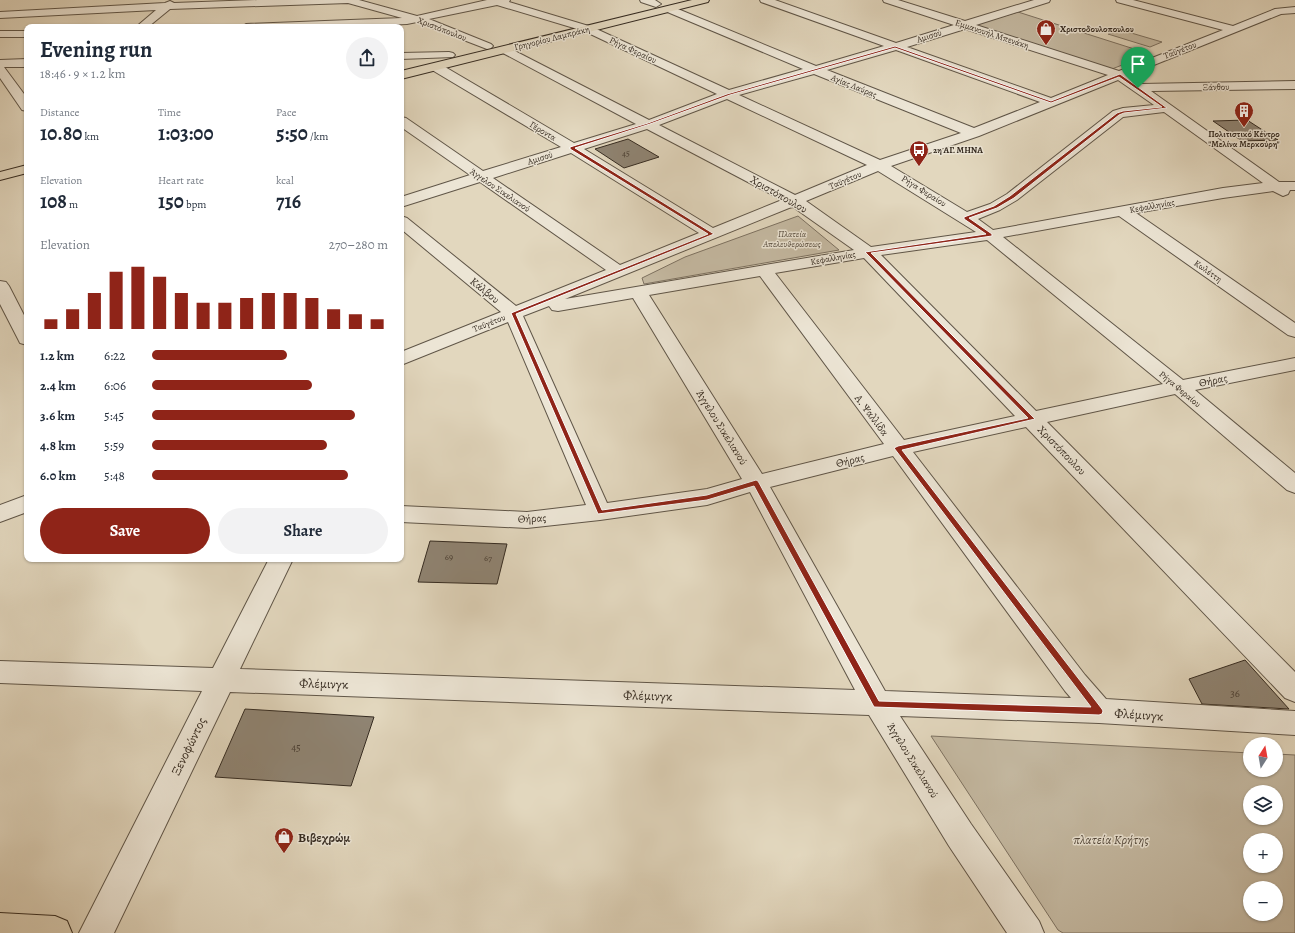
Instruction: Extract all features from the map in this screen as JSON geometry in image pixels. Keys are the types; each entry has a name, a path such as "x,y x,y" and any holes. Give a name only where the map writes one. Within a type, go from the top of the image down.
{"main road":[{"name":"Γρηγορίου Λαμπράκη","path":"404,66 450,55 496,48 581,27 656,4 671,4 704,0"},
{"name":"Γρηγορίου Λαμπράκη","path":"404,74 436,67 496,48 671,4"},
{"path":"0,165 24,159"},
{"path":"0,176 24,170"},
{"path":"0,930 55,933"}],"street":[{"name":"Χριστόπουλου","path":"0,14 171,3 352,0 418,20 496,48 649,124 795,201 868,252 1295,690"},
{"path":"324,24 418,20 498,0"},
{"name":"Ρήγα Φεραίου","path":"498,0 581,27 729,94 880,165 897,175 966,218 990,235 1179,387 1295,485"},
{"path":"645,0 656,4"},
{"path":"765,0 1051,102"},
{"name":"Εμμανουήλ Μπενάκη","path":"888,0 1120,75 1295,200"},
{"name":"Αμισού","path":"404,201 649,124 729,94 895,47 1045,0"},
{"path":"1121,0 1233,29"},
{"path":"145,24 171,3"},
{"path":"0,14 19,4"},
{"name":"Αγίας Λαύρας","path":"671,4 813,69 974,133"},
{"path":"1283,8 1295,21"},
{"name":"Ταϋγέτου","path":"404,358 795,201 880,165 974,133 1283,8"},
{"path":"0,34 24,34"},
{"path":"404,56 450,55"},
{"path":"0,64 24,63"},
{"name":"Γέροντα","path":"436,67 572,148 711,234"},
{"path":"0,70 24,103"},
{"name":"Ξάνθου","path":"1138,88 1294,86"},
{"path":"966,218 996,207 1012,197 1118,114 1123,112 1166,108"},
{"name":"Άγγελου Σικελιανού","path":"404,123 618,271"},
{"name":"Κεφαλληνίας","path":"513,313 868,252 990,235 1223,193 1276,186 1295,186"},
{"name":"Κωλέττη","path":"1122,211 1295,331"},
{"name":"Κάλβου","path":"404,223 513,313 600,512"},
{"name":"Α. Ψαλλίδα","path":"764,270 1099,711"},
{"path":"0,286 22,322 0,329"},
{"name":"Άγγελου Σικελιανού","path":"638,292 756,483 877,704 960,836 1027,933"},
{"name":"Θήρας","path":"404,514 527,520 600,512 707,497 756,483 898,448 1179,387 1295,364"},
{"path":"0,514 24,504"},
{"name":"Ξενοφώντος","path":"96,933 280,562"},
{"name":"Φλέμινγκ","path":"0,672 1099,711 1295,724"}],"green space":[{"path":"1018,12 1150,54 1112,69 974,25"},
{"path":"1121,30 1162,42 1150,47 1108,34"},
{"name":"Πλατεία Απελευθερώσεως","path":"798,216 839,250 644,284 642,278 685,257"},
{"name":"πλατεία Κρήτης","path":"931,736 1243,753 1243,777 1283,777 1283,754 1295,755 1295,933 1063,933 1058,930"}],"building":[{"name":"Πολιτιστικό Κέντρο \"Μελίνα Μερκούρη\"","path":"1247,120 1278,140 1242,141 1213,121"},
{"path":"628,139 659,157 624,168 595,149"},
{"path":"430,541 507,544 497,584 418,582"},
{"path":"1245,660 1289,709 1202,704 1189,679"},
{"path":"245,709 374,717 351,786 215,777"}],"place":[{"name":"Χριστοδουλοπουλου","path":"1046,46"},
{"name":"Πολιτιστικό Κέντρο \"Μελίνα Μερκούρη\"","path":"1244,128"},
{"name":"2η ΑΓ. ΜΗΝΑ","path":"919,167"},
{"name":"Βιβεχρώμ","path":"284,854"}],"route":[{"path":"895,47 1051,102 1120,75 1138,88 1166,108 1123,112 1118,114 1012,197 996,207 966,218 990,235 868,252 1032,419 898,448 1076,683 1099,711 877,704 756,483 707,497 600,512 513,313 711,234 572,148 649,124 729,94 895,47"}]}
